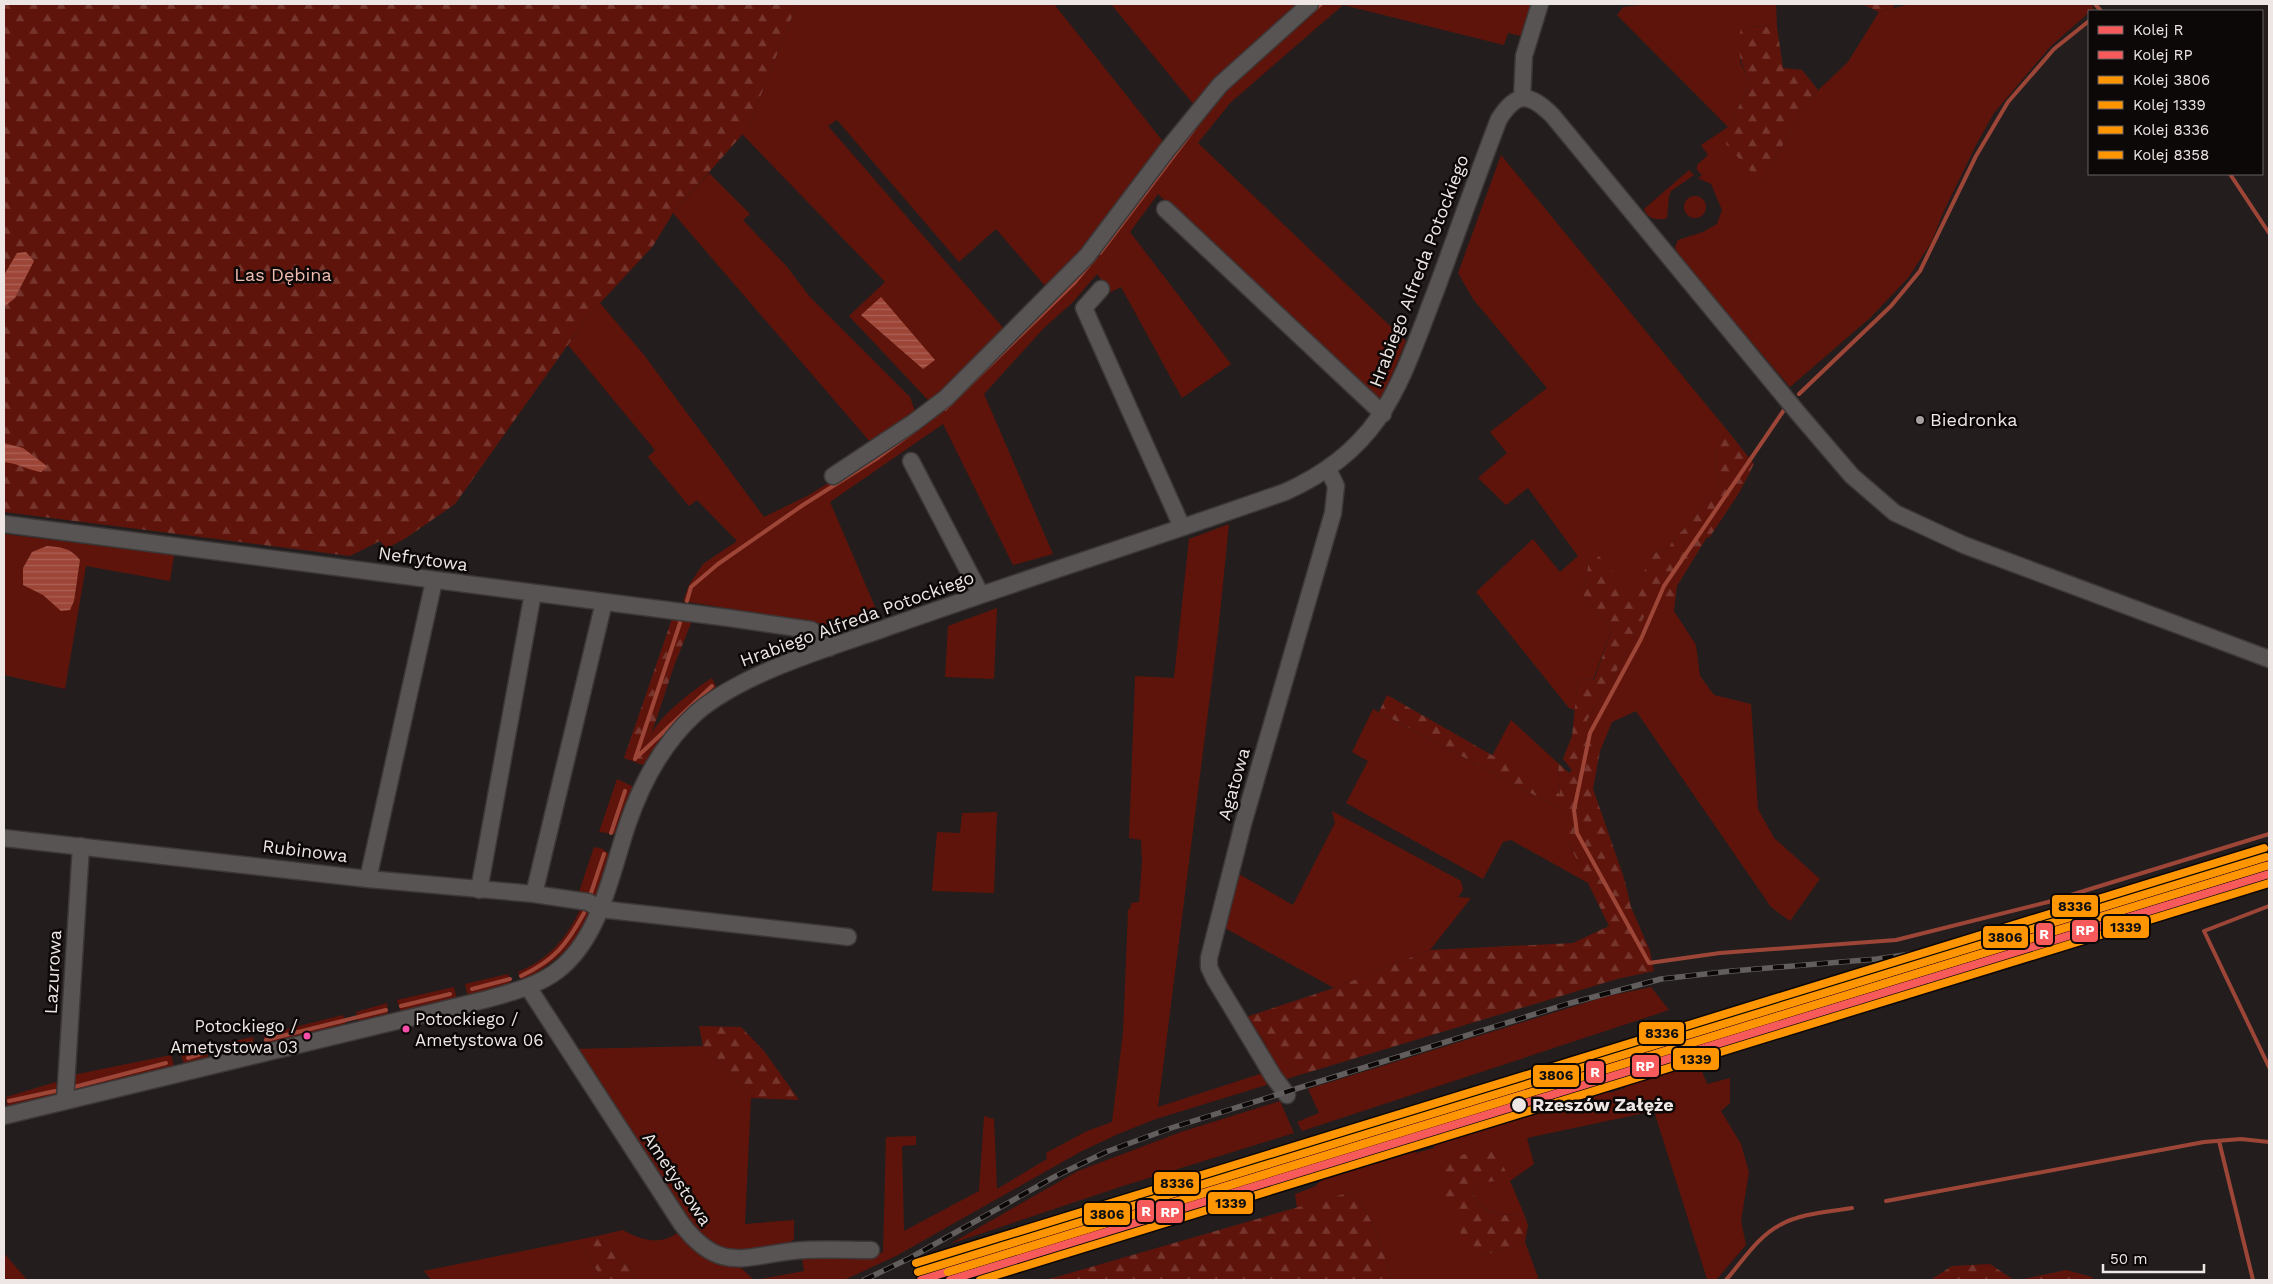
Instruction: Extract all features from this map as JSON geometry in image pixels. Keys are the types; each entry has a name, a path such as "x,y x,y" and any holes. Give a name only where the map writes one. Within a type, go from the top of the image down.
{"street":[{"path":"832,476 913,423 946,398 1086,256 1166,150 1220,84 1310,4"},
{"path":"1540,4 1524,56 1522,98 1532,99 1552,115 1852,476 1896,513 1964,545 2269,659"},
{"name":"Hrabiego Alfreda Potockiego","path":"4,1116 495,997 528,987 546,979 560,969 590,932 600,909 638,796 662,752 696,713 740,683 829,648 1285,492 1308,482 1328,469 1352,449 1383,414 1399,385 1499,119 1508,105 1522,98"},
{"path":"1165,208 1383,414"},
{"path":"1101,289 1084,308 1182,527"},
{"path":"911,461 981,595"},
{"name":"Agatowa","path":"1287,1095 1273,1076 1214,978 1209,967 1209,958 1243,824 1334,513 1336,486 1328,469"},
{"name":"Nefrytowa","path":"4,524 811,630 829,648"},
{"path":"368,879 434,581"},
{"path":"479,890 533,593"},
{"path":"534,894 604,602"},
{"name":"Rubinowa","path":"4,838 368,879 534,894 582,901 600,909 848,937"},
{"name":"Lazurowa","path":"65,1101 81,846"},
{"name":"Ametystowa","path":"528,987 675,1215 702,1248 716,1255 730,1258 804,1250 871,1250"}],"green space":[{"name":"Las Dębina","path":"4,4 797,4 748,128 673,213 653,246 589,315 455,504 406,538 386,549 380,541 350,556 4,512"},
{"path":"797,4 1054,4 1165,144 1087,245 1047,288 996,229 959,262 837,120 828,126 1005,330 944,393 928,400 849,316 885,282 742,134 748,128"},
{"path":"1111,4 1297,4 1277,21 1195,106"},
{"path":"1316,4 1532,4 1521,36 1508,33 1504,45 1343,5 1230,103 1198,143 1406,341 1385,392 1378,402 1158,194 1130,232 1231,364 1182,398 1121,287 1111,292 1097,274 1073,302 1044,328 984,394 1053,554 1013,565 943,424 830,502 876,609 846,623 829,625 683,601 689,585 703,564 737,541 697,500 689,506 648,457 655,450 568,345 600,303 644,355 764,517 809,495 838,477 959,391 1197,118"},
{"path":"1650,4 1776,4 1777,27 1741,26 1740,62 1750,83 1729,127 1761,183 1810,98 1848,62 1879,12 1909,4 2090,4 2094,8 2088,10 2088,13 2050,47 1994,113 1943,213 1931,243 1908,278 1871,317 1790,387 1680,259 1675,247 1678,240 1703,232 1717,224 1722,210 1711,184 1698,178 1702,175 1697,170 1697,165 1708,155 1701,145 1728,127 1617,15 1623,7"},
{"path":"1862,4 1894,4 1894,8 1879,12"},
{"path":"1741,26 1777,27 1783,68 1802,70 1818,90 1810,98 1761,183 1726,144 1729,127 1750,83 1740,56"},
{"path":"1501,155 1727,430 1715,452 1719,487 1676,537 1669,548 1655,553 1631,594 1590,547 1586,584 1579,590 1612,629 1593,680 1578,679 1575,710 1569,708 1476,592 1533,539 1560,572 1578,556 1528,488 1506,505 1478,478 1507,453 1490,432 1547,388 1473,299 1458,273"},
{"path":"1689,170 1694,175 1671,191 1667,218 1657,219 1650,217 1644,209"},
{"path":"709,173 750,214 743,220 788,268 809,296 910,397 915,411 872,444 673,213"},
{"path":"1695,196 1703,199 1706,207 1703,215 1695,218 1687,215 1684,207 1687,199"},
{"path":"1727,430 1754,464 1739,493 1709,538 1707,537 1677,586 1674,611 1655,595 1614,676 1587,720 1600,751 1593,789 1624,878 1631,907 1650,951 1654,971 1617,979 1303,1074 1273,1052 1246,1017 1334,988 1430,950 1573,943 1609,926 1568,842 1568,813 1379,712 1387,695 1560,794 1558,763 1569,773 1572,770 1563,759 1572,736 1578,679 1594,680 1612,629 1579,590 1586,584 1590,546 1631,593 1655,553 1669,548 1676,537 1719,487 1715,452"},
{"path":"1229,524 1218,633 1158,1107 1266,1072 1273,1083 1156,1119 1118,1134 1080,1152 896,1256 844,1280 755,1280 804,1271 802,1258 877,1255 883,1252 886,1137 916,1136 916,1145 902,1146 904,1231 979,1191 984,1116 994,1119 997,1189 1047,1159 1046,1153 1087,1131 1112,1122 1123,1033 1128,910 1131,907 1131,903 1139,902 1142,862 1141,840 1129,838 1135,676 1174,678 1189,539"},
{"path":"4,534 174,555 170,581 86,566 65,689 4,675"},
{"path":"1655,594 1674,611 1696,645 1700,676 1714,695 1751,704 1758,809 1774,838 1820,879 1790,921 1771,907 1636,711 1612,722 1600,751 1587,720 1614,676"},
{"path":"997,608 994,679 945,677 948,626"},
{"path":"673,616 693,618 674,666 648,744 650,756 643,765 624,758"},
{"path":"712,678 717,689 671,729 650,756 648,744 657,726 684,698"},
{"path":"1373,709 1568,813 1568,842 1588,883 1511,840 1503,842 1483,879 1346,803 1368,761 1352,752"},
{"path":"1511,720 1558,763 1560,794 1492,756"},
{"path":"617,779 634,787 616,834 599,832"},
{"path":"1332,811 1461,881 1463,890 1458,897 1471,898 1430,950 1334,988 1223,927 1237,873 1293,905 1335,823"},
{"path":"997,812 994,893 932,891 937,832 960,833 962,813"},
{"path":"594,847 603,849 610,855 596,896 578,895"},
{"path":"580,910 588,912 586,922 574,942 544,968 525,980 521,980 518,972 539,961 555,947 569,930"},
{"path":"508,974 511,984 472,996 467,993 465,984"},
{"path":"454,987 456,996 454,1000 403,1012 400,1010 397,1000"},
{"path":"1651,987 1669,1010 1302,1131 1297,1122 1319,1113 1308,1089 1604,997"},
{"path":"387,1003 388,1013 385,1017 359,1023 356,1012"},
{"path":"343,1015 346,1025 270,1044 267,1043 263,1035"},
{"path":"699,1026 741,1027 764,1051 799,1100 751,1098 727,1068 703,1046"},
{"path":"1252,1026 1273,1052 1303,1074 1283,1080"},
{"path":"254,1037 251,1048 220,1053 218,1044"},
{"path":"205,1046 208,1056 206,1059 184,1064 180,1052"},
{"path":"703,1046 727,1068 751,1098 745,1224 794,1220 794,1239 786,1247 730,1255 705,1244 685,1222 575,1049"},
{"path":"171,1055 174,1065 170,1068 75,1091 69,1083 73,1075"},
{"path":"1698,1061 1707,1084 1730,1078 1730,1103 1721,1111 1741,1144 1749,1172 1741,1221 1746,1245 1716,1280 1707,1279 1654,1111 1527,1138 1534,1164 1510,1181 1524,1214 1505,1215 1486,1209 1481,1205 1471,1189 1484,1182 1441,1161 1483,1256 1525,1242 1539,1280 1391,1280 1377,1234 1354,1191 1297,1208 1295,1194 1316,1186 1321,1181 1345,1170 1414,1148 1416,1153 1434,1148 1432,1142 1607,1089 1609,1093 1625,1088 1624,1084"},
{"path":"56,1082 59,1093 57,1096 11,1107 7,1105 6,1097"},
{"path":"1280,1101 1294,1133 1123,1186 950,1244 1078,1171 1181,1132"},
{"path":"1493,1146 1510,1180 1484,1182 1471,1189 1486,1210 1506,1215 1524,1214 1528,1225 1525,1242 1483,1256 1467,1247 1442,1191 1441,1161"},
{"path":"1354,1191 1377,1234 1391,1280 1046,1280"},
{"path":"623,1230 637,1237 652,1240 666,1239 680,1231 700,1256 740,1267 754,1280 637,1280 630,1269 597,1236"},
{"path":"597,1236 630,1269 637,1280 603,1280 577,1240"},
{"path":"577,1240 603,1280 431,1280 424,1271"},
{"path":"4,1253 27,1280 4,1280"},
{"path":"1990,1264 2014,1280 1932,1279 1952,1266"},
{"path":"2066,1270 2092,1277 2093,1280 2019,1280"}],"shaded area":[{"path":"26,252 34,261 15,298 4,307 4,275 17,253"},
{"path":"881,297 935,360 923,369 861,315"},
{"path":"4,443 23,448 48,467 41,472 4,462"},
{"path":"47,546 65,549 73,553 80,560 74,601 70,610 61,611 43,595 23,585 23,568 32,552"}],"waterway":[{"path":"1314,10 1321,4"},
{"path":"2095,4 2100,10"},
{"path":"1799,394 1891,306 1920,271 1976,156 2008,102 2054,49 2088,22"},
{"path":"1100,253 1194,129"},
{"path":"2231,175 2269,233"},
{"path":"945,409 1075,282 1095,258"},
{"path":"1784,410 1664,586 1641,639 1590,733 1574,810 1577,833 1649,963 1720,953 1896,940 2048,902 2269,834"},
{"path":"687,601 691,587 718,564 803,505 879,457 913,432"},
{"path":"635,759 680,623"},
{"path":"637,757 712,686"},
{"path":"611,833 625,791"},
{"path":"590,896 604,854"},
{"path":"2269,906 2204,931 2269,1067"},
{"path":"521,976 543,964 559,950 572,934 584,913"},
{"path":"472,989 510,979"},
{"path":"401,1006 450,994"},
{"path":"266,1040 386,1010"},
{"path":"221,1050 251,1043"},
{"path":"188,1058 204,1053"},
{"path":"74,1087 166,1063"},
{"path":"9,1101 55,1091"},
{"path":"1886,1201 2204,1142 2241,1139 2269,1142"},
{"path":"2219,1141 2253,1280"},
{"path":"1726,1280 1757,1242 1780,1225 1806,1215 1852,1208"}],"railway":[{"path":"864,1280 910,1258 1056,1176 1106,1152 1171,1128 1567,1004 1661,979 1877,959 1938,950 2024,928 2269,852"}],"rail line":[{"name":"8336","path":"916,1263 2264,848"},
{"name":"3806","path":"918,1272 2266,857"},
{"name":"R","path":"921,1280 2269,865"},
{"name":"8358","path":"948,1272 2266,866"},
{"name":"RP","path":"950,1280 2269,874"},
{"name":"1339","path":"980,1280 2269,883"}],"place":[{"name":"Biedronka","path":"1920,420"},
{"name":"Potockiego / Ametystowa 06","path":"406,1029"},
{"name":"Potockiego / Ametystowa 03","path":"307,1036"},
{"name":"Rzeszów Załęże","path":"1519,1105"}]}
